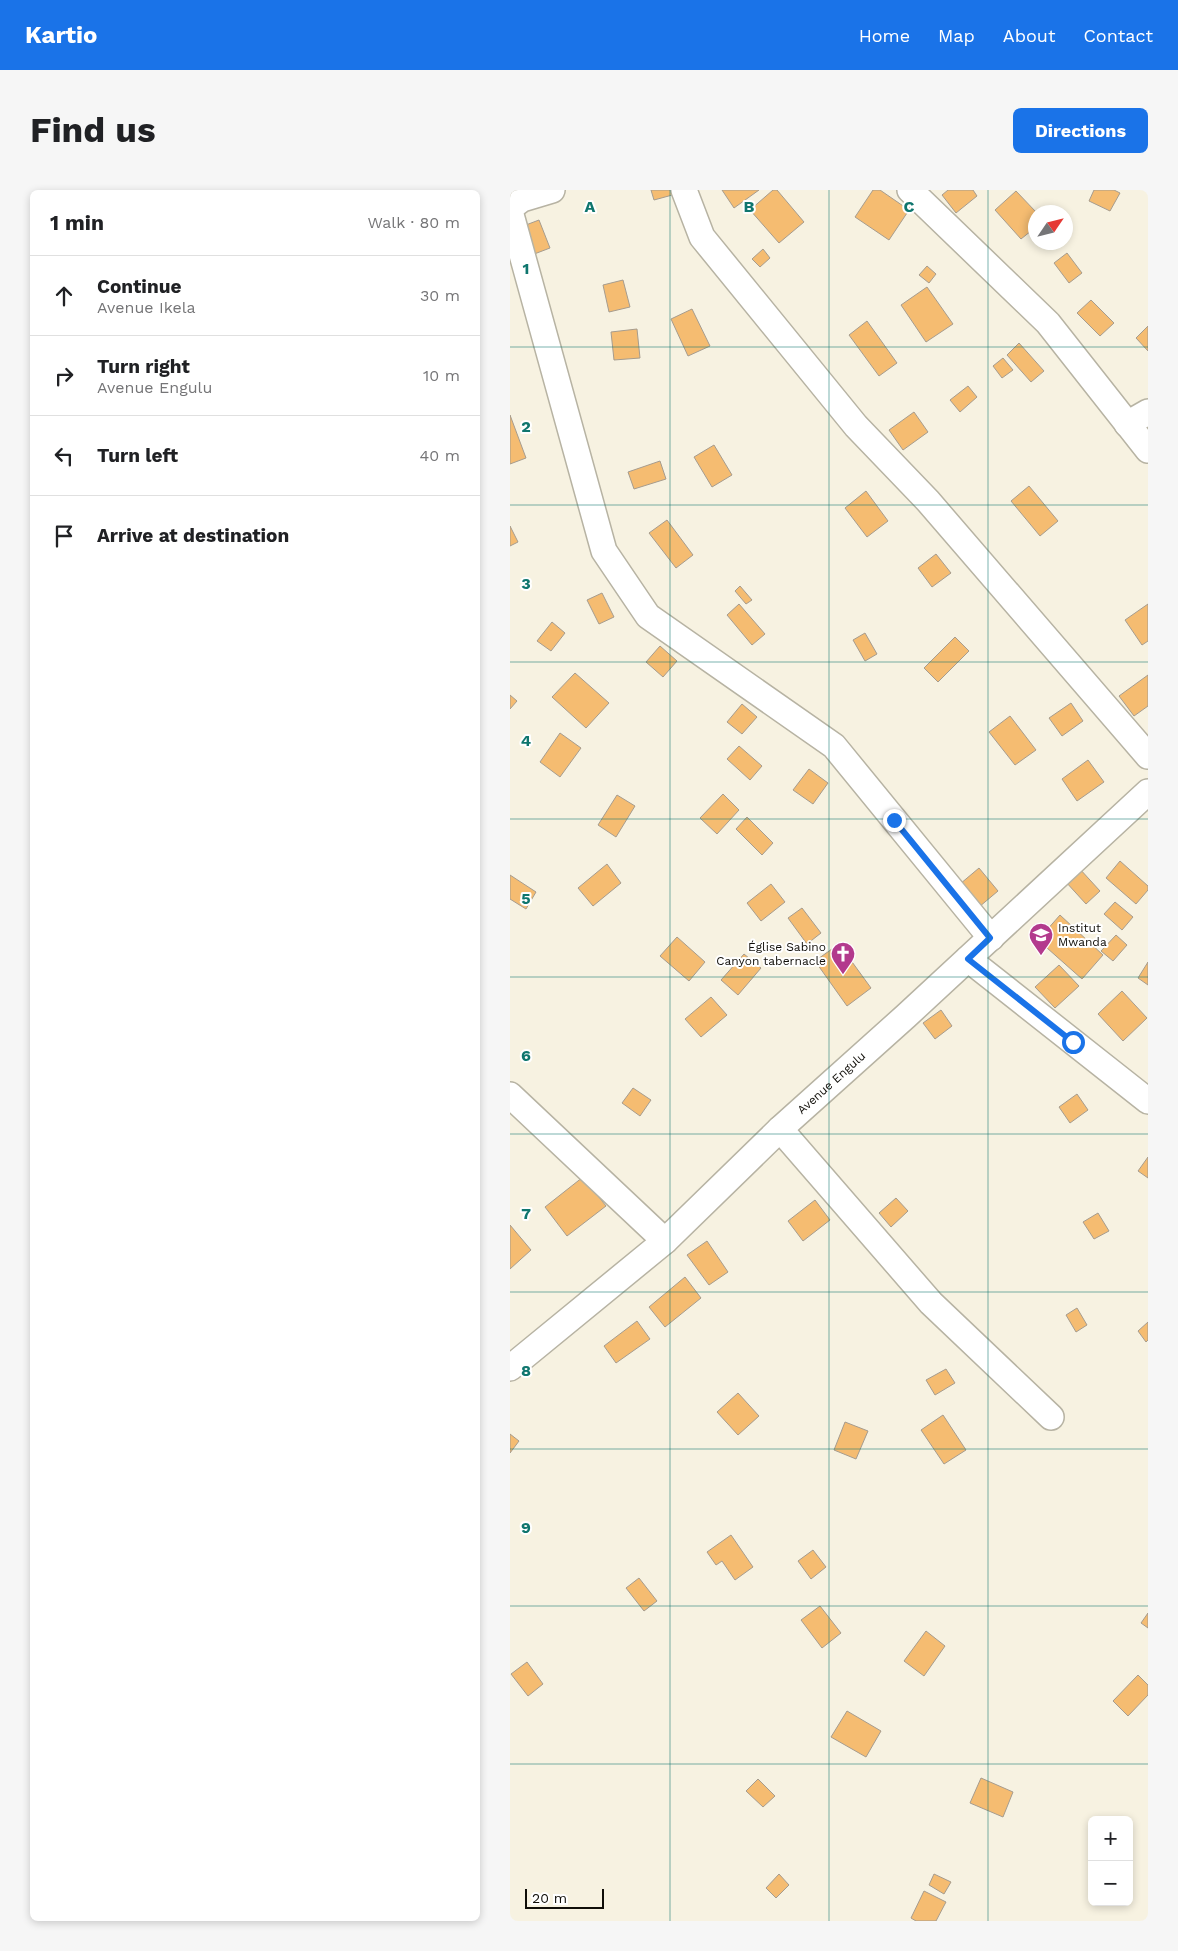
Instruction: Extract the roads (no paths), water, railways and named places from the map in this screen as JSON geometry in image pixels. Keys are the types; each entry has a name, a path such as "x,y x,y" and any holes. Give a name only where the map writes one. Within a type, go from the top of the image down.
{"street":[{"path":"552,190 514,202 604,552 648,616 834,746 990,938"},
{"path":"684,190 702,237 856,426 928,501 1148,756"},
{"path":"910,190 1048,323 1138,418 1148,450"},
{"name":"Avenue Engulu","path":"510,1368 665,1241 780,1129 968,959 1148,792"},
{"path":"968,959 1148,1102"},
{"path":"510,1095 665,1241"},
{"path":"780,1129 931,1303 1051,1417"}],"place":[{"name":"Institut Mwanda","path":"1041,956"},
{"name":"Église Sabino Canyon tabernacle","path":"843,975"}]}
